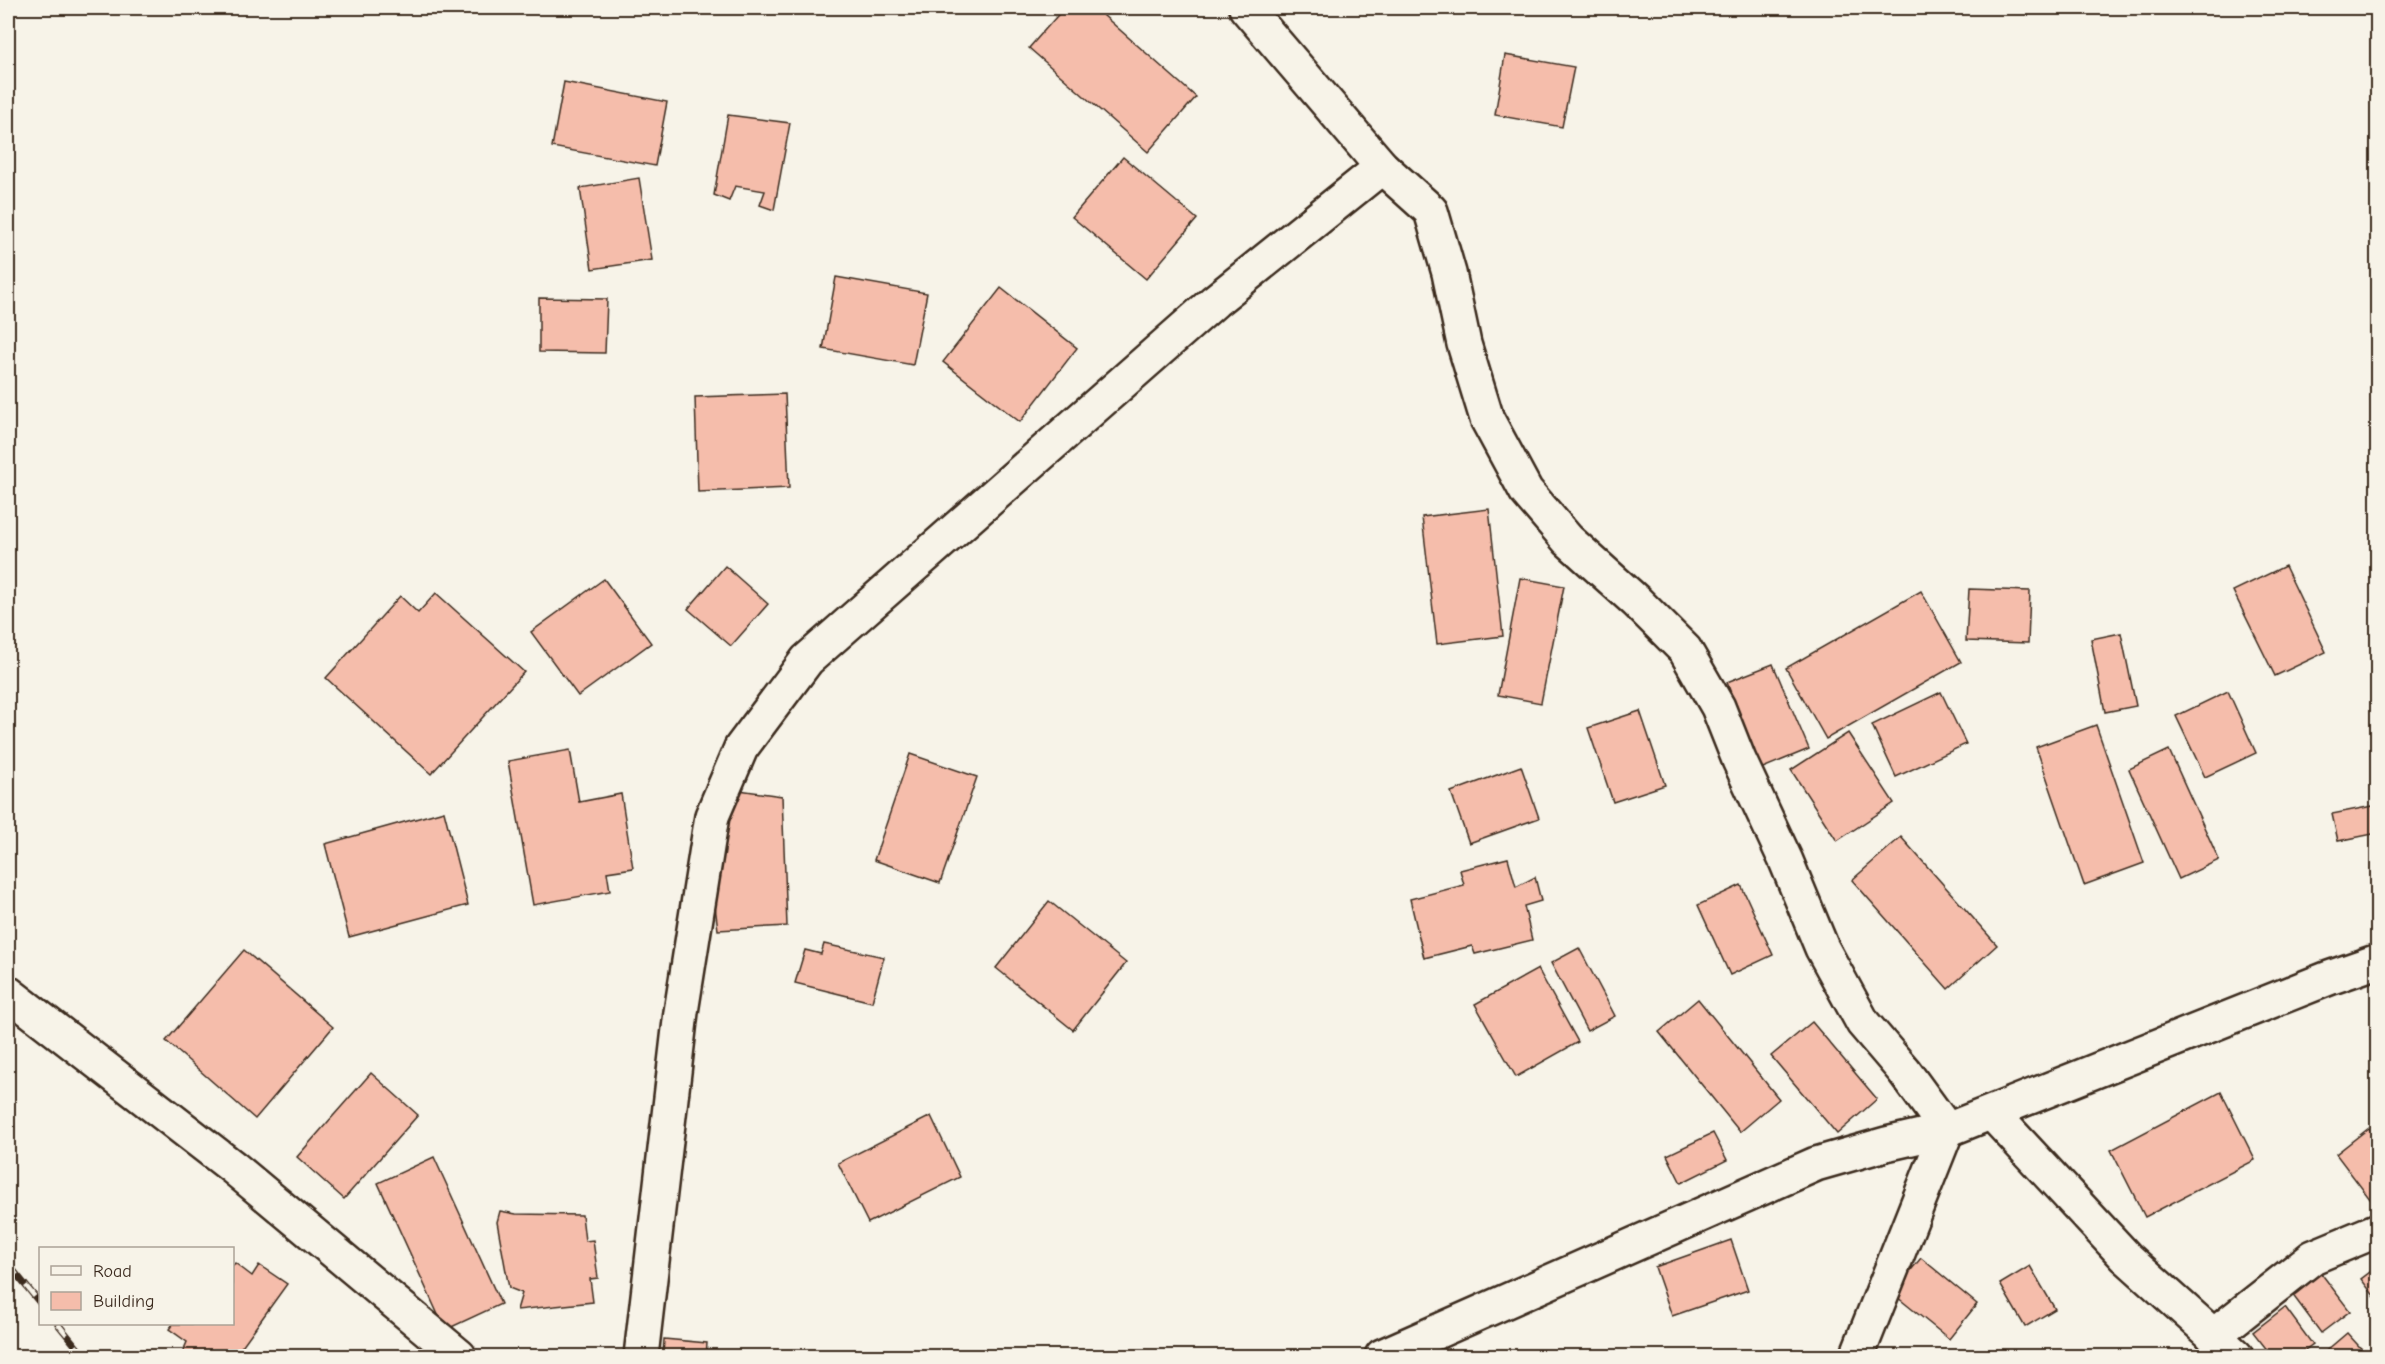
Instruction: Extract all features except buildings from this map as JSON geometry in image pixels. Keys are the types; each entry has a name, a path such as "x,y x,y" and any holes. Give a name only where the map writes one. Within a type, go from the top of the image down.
{"street":[{"path":"1246,8 1382,167 1431,211 1449,273 1464,344 1486,419 1526,491 1568,540 1637,602 1685,651 1718,707 1738,760 1786,861 1822,948 1863,1023 1904,1071 1947,1130"},
{"path":"641,1356 681,1012 712,816 741,748 807,660 1215,301 1382,167"},
{"path":"1382,1356 1816,1164 1947,1130 2329,978 2378,961"},
{"path":"8,993 234,1168 459,1356"},
{"path":"1992,1113 2126,1257 2225,1346 2313,1257 2378,1230"},
{"path":"1857,1356 1947,1130"}],"railway":[{"path":"8,1264 39,1302"},
{"path":"59,1325 84,1356"}]}
